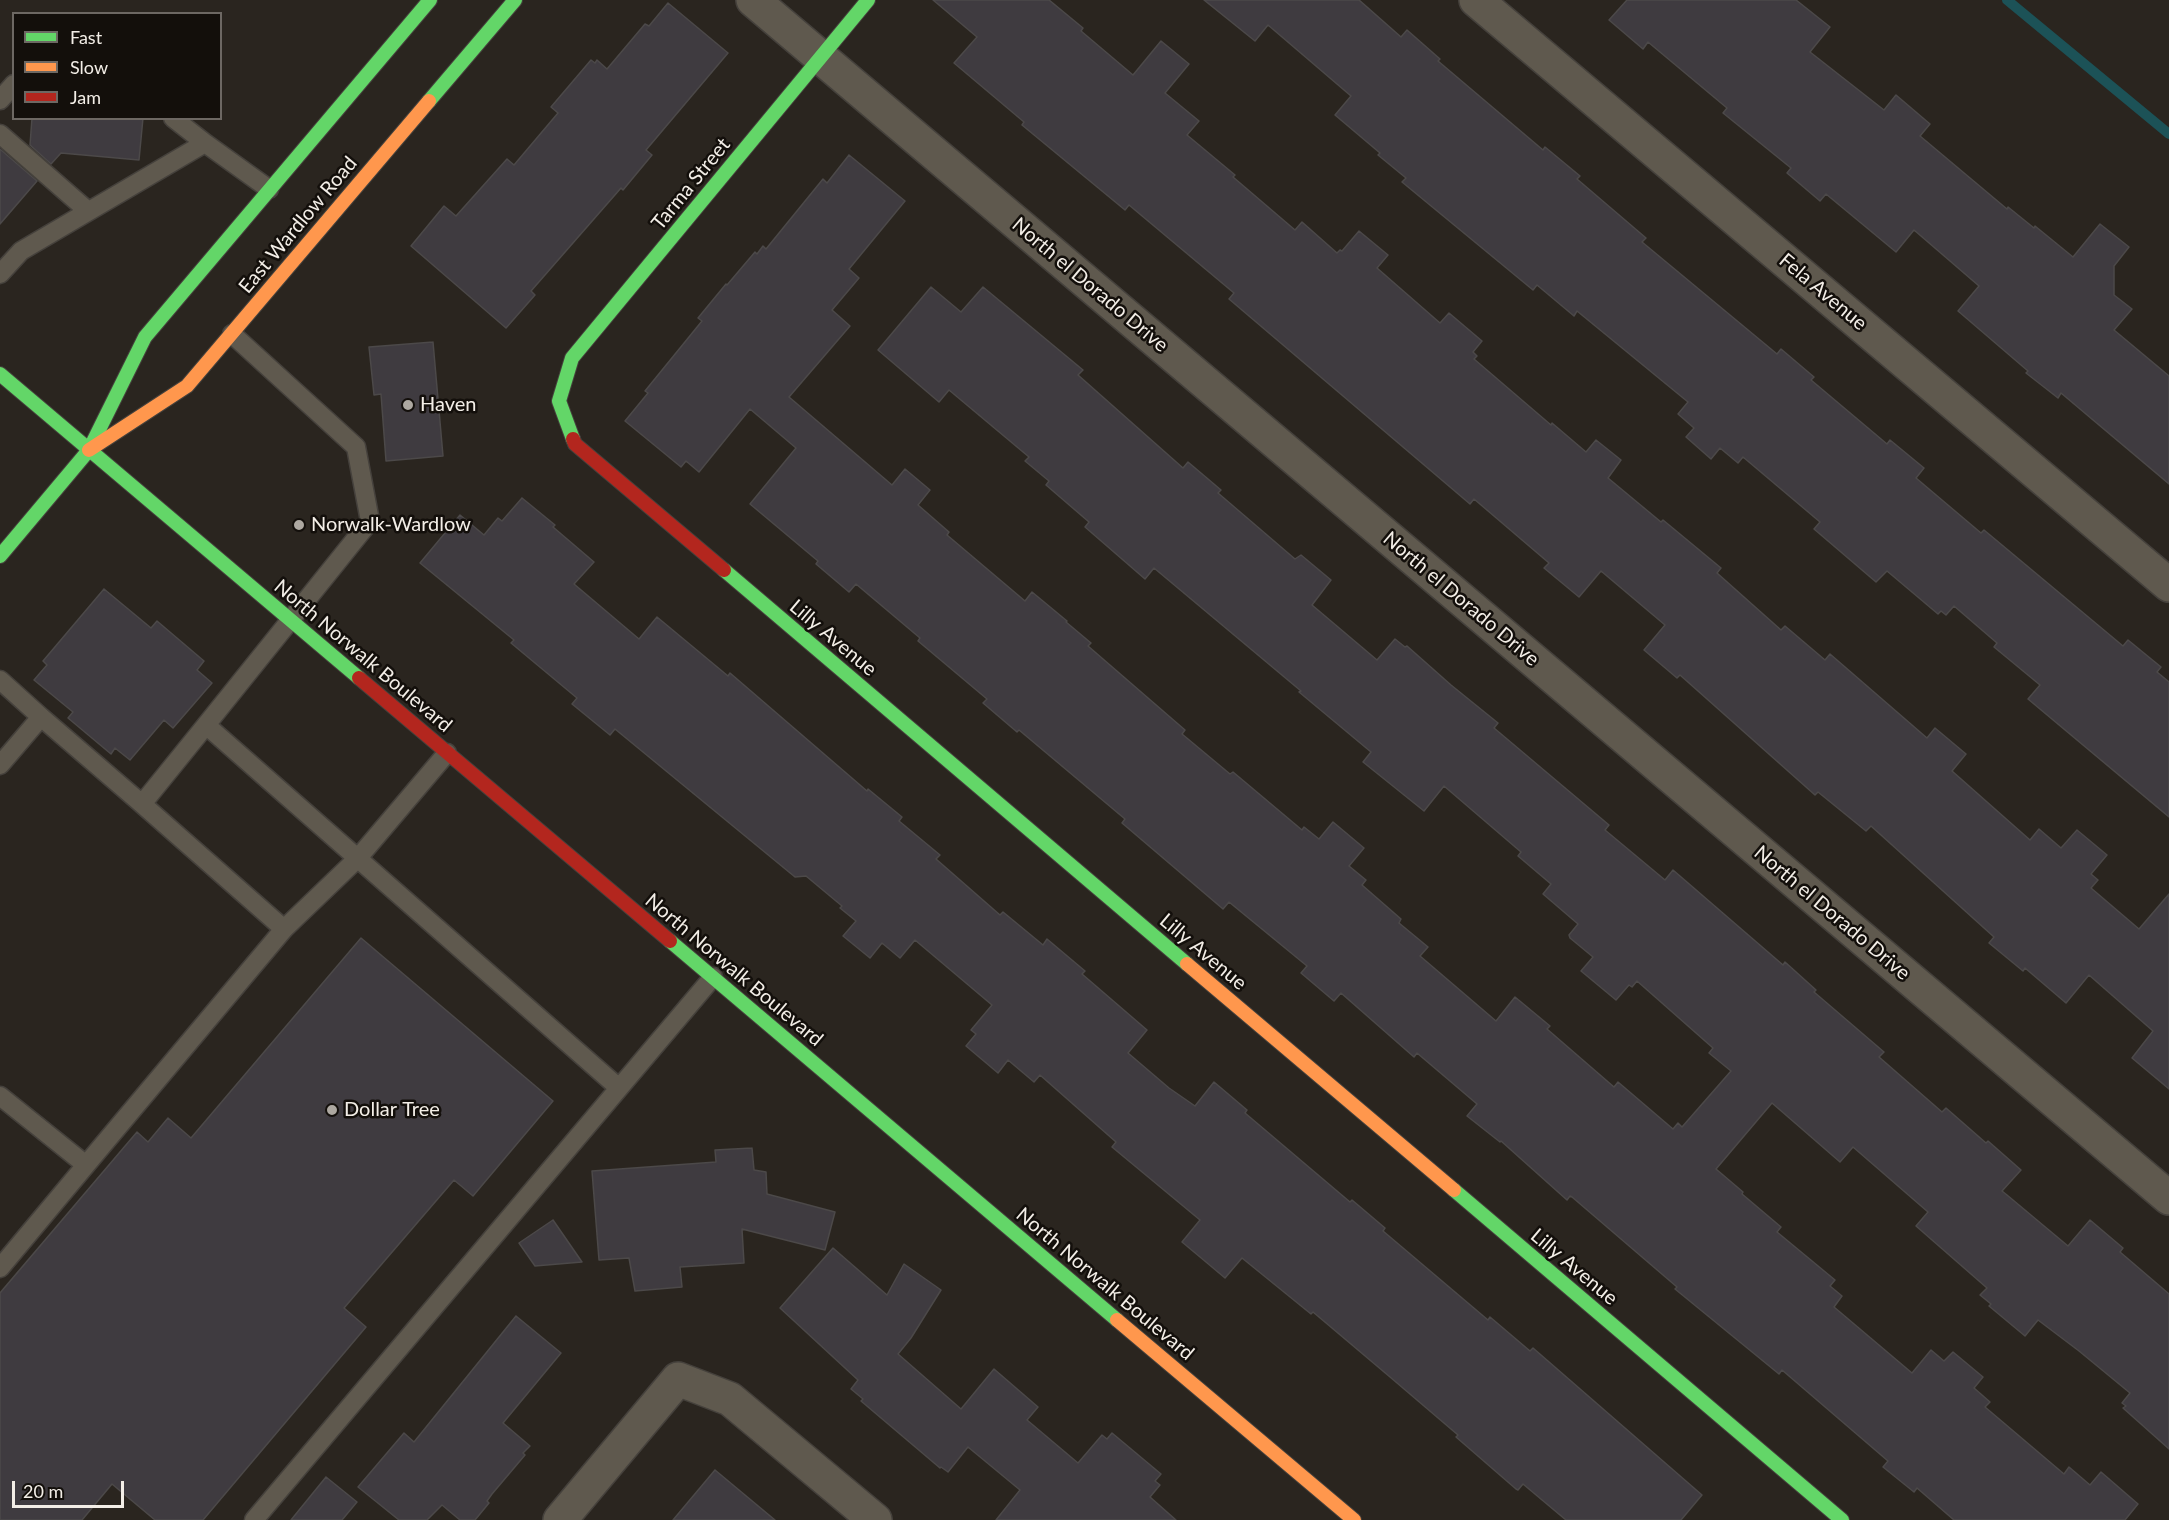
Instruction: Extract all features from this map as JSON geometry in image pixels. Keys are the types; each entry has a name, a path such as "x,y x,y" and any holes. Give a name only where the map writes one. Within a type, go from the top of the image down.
{"main road":[{"name":"East Wardlow Road","path":"0,556 89,450 145,337 430,0"},
{"name":"East Wardlow Road","path":"89,450 187,386 515,0"},
{"name":"Tarma Street","path":"559,401 573,358 868,0"},
{"name":"North Norwalk Boulevard","path":"0,374 1354,1520"},
{"name":"Lilly Avenue","path":"559,401 575,444 1842,1520"}],"street":[{"name":"North el Dorado Drive","path":"753,0 2169,1198"},
{"name":"Fela Avenue","path":"1476,0 2169,585"},
{"path":"560,1520 678,1379 730,1399 875,1520"}],"lane":[{"path":"0,100 12,86"},
{"path":"175,120 270,189"},
{"path":"0,134 88,211"},
{"path":"0,274 21,251 204,143"},
{"path":"142,804 370,521 356,447 232,334"},
{"path":"0,680 284,929"},
{"path":"0,765 41,717"},
{"path":"206,725 620,1088"},
{"path":"0,1268 284,929 358,858 447,753"},
{"path":"254,1520 712,977"},
{"path":"0,1096 86,1165"}],"building":[{"path":"933,0 1049,0 1083,28 1081,31 1133,75 1161,41 1189,64 1165,93 1199,121 1187,135 1295,230 1302,222 1337,253 1342,251 1359,231 1388,255 1377,268 1440,323 1449,313 1482,341 1473,352 1477,356 1474,359 1551,425 1552,423 1586,452 1596,440 1621,460 1608,478 1721,568 1717,573 1781,630 1785,626 1825,660 1830,654 1927,738 1935,728 1966,754 1952,771 2030,840 2039,829 2061,848 2077,830 2107,855 2091,874 2098,880 2091,888 2139,929 2169,894 2169,1089 2132,1058 2153,1031 2089,975 2066,1003 2025,968 2023,971 1989,943 1994,937 1871,826 1866,831 1818,792 1815,795 1680,675 1677,678 1644,650 1665,625 1601,571 1579,597 1544,568 1549,563 1474,499 1470,504 1229,299 1234,293 1129,205 1125,210 1022,125 1024,122 954,63 977,37"},
{"path":"1204,0 1359,0 1401,37 1407,30 1440,59 1438,61 1543,150 1545,147 1580,176 1577,179 1646,238 1642,242 1777,354 1781,349 1814,377 1811,380 1887,444 1890,440 1924,468 1916,478 1981,533 1984,530 2123,646 2128,640 2161,667 2157,672 2169,682 2169,817 2028,699 2040,685 1994,647 1997,643 1954,606 1946,615 1941,611 1938,614 1887,571 1876,582 1814,529 1820,522 1743,457 1738,463 1720,448 1711,459 1686,437 1694,428 1678,414 1688,402 1577,311 1574,316 1537,285 1533,290 1402,182 1406,178 1335,115 1351,96 1268,25 1255,41"},
{"path":"1627,0 1796,0 1830,27 1810,52 1884,110 1896,95 1930,124 1920,136 2007,209 2008,207 2034,228 2035,226 2073,257 2100,224 2129,247 2114,266 2114,295 2132,309 2114,330 2169,376 2169,484 2061,393 2058,398 2026,373 2028,371 1958,311 1979,286 1914,230 1896,252 1826,194 1820,201 1787,173 1791,168 1723,113 1727,108 1648,42 1643,49 1609,20"},
{"path":"668,3 728,53 646,150 652,155 531,291 535,295 506,328 411,246 444,206 456,216 507,159 514,165 558,113 551,107 591,60 595,63 597,60 607,69 645,24 649,26"},
{"path":"32,120 143,120 139,160 61,153 51,164 30,145"},
{"path":"0,149 37,181 0,224"},
{"path":"849,155 905,201 849,269 859,278 832,310 850,326 789,397 892,485 905,469 930,490 918,505 949,532 947,535 1025,601 1032,592 1067,621 1091,643 1088,646 1185,730 1182,734 1230,774 1233,772 1302,830 1304,827 1319,839 1333,822 1364,848 1349,866 1366,880 1362,885 1401,919 1399,923 1428,947 1420,956 1496,1021 1515,997 1550,1026 1547,1029 1614,1087 1618,1082 1673,1129 1678,1123 1682,1127 1731,1071 1709,1053 1713,1048 1637,981 1632,987 1629,985 1616,1000 1581,971 1593,957 1570,938 1569,935 1578,924 1543,894 1551,884 1518,856 1521,852 1444,786 1424,811 1363,762 1371,752 1299,692 1301,691 1154,568 1145,579 1085,527 1089,522 1046,485 1049,481 1025,461 1029,457 949,390 939,402 878,350 931,287 961,312 983,287 1083,370 1078,375 1183,468 1188,462 1221,490 1218,493 1295,559 1301,555 1331,580 1312,605 1377,660 1395,639 1405,647 1407,646 1498,723 1494,728 1609,825 1605,830 1665,880 1673,870 1783,965 1785,962 1816,990 1814,992 1884,1052 1879,1057 1942,1112 1946,1108 2021,1170 2002,1191 2068,1246 2090,1220 2123,1248 2120,1252 2169,1294 2169,1449 2123,1408 2126,1406 2122,1403 2130,1393 2079,1351 2038,1320 2025,1336 1989,1306 1991,1304 1980,1295 1987,1288 1916,1226 1928,1212 1853,1147 1840,1162 1772,1103 1716,1169 1781,1227 1777,1232 1835,1280 1830,1286 1842,1296 1834,1307 1912,1373 1931,1350 1944,1361 1953,1352 1983,1377 1974,1388 1990,1402 1985,1407 2064,1474 2069,1467 2090,1485 2101,1472 2138,1504 2125,1520 1954,1520 1917,1488 1914,1492 1883,1467 1888,1461 1782,1370 1779,1374 1675,1289 1677,1287 1572,1197 1570,1196 1567,1200 1501,1141 1467,1116 1477,1104 1417,1053 1414,1057 1341,993 1334,1001 1301,973 1307,966 1229,902 1223,909 1122,823 1125,819 1019,730 1017,732 983,703 987,699 918,641 920,638 856,584 849,592 816,564 818,561 750,504 796,448 750,409 699,472 686,461 681,467 625,421 648,393 645,391 702,321 698,318 726,284 755,252 757,254 763,246 766,249 823,179 827,183"},
{"path":"433,342 443,456 386,461 381,394 374,395 369,347"},
{"path":"522,498 594,562 574,584 639,639 657,617 728,676 730,673 867,791 868,789 902,817 899,821 940,855 936,859 1000,915 1003,912 1043,945 1047,939 1085,971 1082,974 1147,1030 1128,1053 1169,1088 1195,1106 1214,1082 1247,1110 1245,1113 1350,1202 1352,1200 1385,1228 1383,1231 1488,1320 1490,1317 1530,1351 1533,1348 1702,1495 1681,1520 1566,1520 1523,1484 1518,1490 1516,1489 1456,1437 1458,1435 1313,1312 1311,1314 1242,1258 1225,1278 1182,1242 1200,1220 1112,1147 1116,1142 1040,1075 1034,1082 1008,1060 998,1073 966,1046 976,1034 971,1030 992,1005 915,940 900,958 882,943 870,958 843,936 856,921 840,908 842,906 806,876 795,877 615,729 610,735 572,704 577,698 511,643 514,640 420,563 460,515 484,535 498,518 502,521"},
{"path":"104,589 151,628 157,621 204,661 197,670 212,683 173,728 164,720 130,760 115,748 111,754 68,718 73,712 34,680 47,665 43,661"},
{"path":"361,938 553,1101 473,1196 454,1180 344,1308 366,1327 203,1520 155,1520 112,1484 82,1520 0,1520 0,1293 137,1132 148,1142 168,1118 191,1138"},
{"path":"752,1148 754,1170 766,1172 767,1194 835,1212 825,1250 742,1229 744,1263 680,1267 682,1287 635,1291 629,1258 599,1260 592,1171 716,1162 715,1150"},
{"path":"553,1220 582,1262 535,1266 519,1243"},
{"path":"833,1248 887,1295 904,1264 941,1290 911,1338 898,1354 961,1409 994,1369 1038,1407 1027,1420 1078,1463 1102,1435 1107,1439 1112,1433 1161,1474 1155,1481 1160,1485 1150,1497 1176,1520 996,1520 1020,1490 968,1447 948,1472 940,1468 861,1401 863,1399 851,1389 858,1380 780,1308"},
{"path":"516,1316 561,1353 503,1423 530,1446 523,1453 525,1455 492,1494 487,1501 489,1503 475,1520 460,1520 442,1505 427,1520 399,1520 358,1487 404,1433 414,1442"},
{"path":"715,1470 775,1520 673,1520"},
{"path":"326,1477 357,1502 342,1520 291,1520"}],"waterway":[{"path":"2007,0 2169,134"}],"traffic: fast":[{"path":"89,450 145,337 430,0"},
{"path":"429,101 515,0"},
{"path":"573,439 559,401 572,358 868,0"},
{"path":"0,374 359,678"},
{"path":"0,556 89,450"},
{"path":"724,570 1187,964"},
{"path":"670,941 1117,1320"},
{"path":"1454,1190 1842,1520"}],"traffic: slow":[{"path":"89,450 187,386 429,101"},
{"path":"1187,964 1454,1190"},
{"path":"1117,1320 1354,1520"}],"traffic: jam":[{"path":"573,439 575,444 724,570"},
{"path":"359,678 670,941"}],"place":[{"name":"Haven","path":"408,405"},
{"name":"Norwalk-Wardlow","path":"299,525"},
{"name":"Dollar Tree","path":"332,1110"}]}
